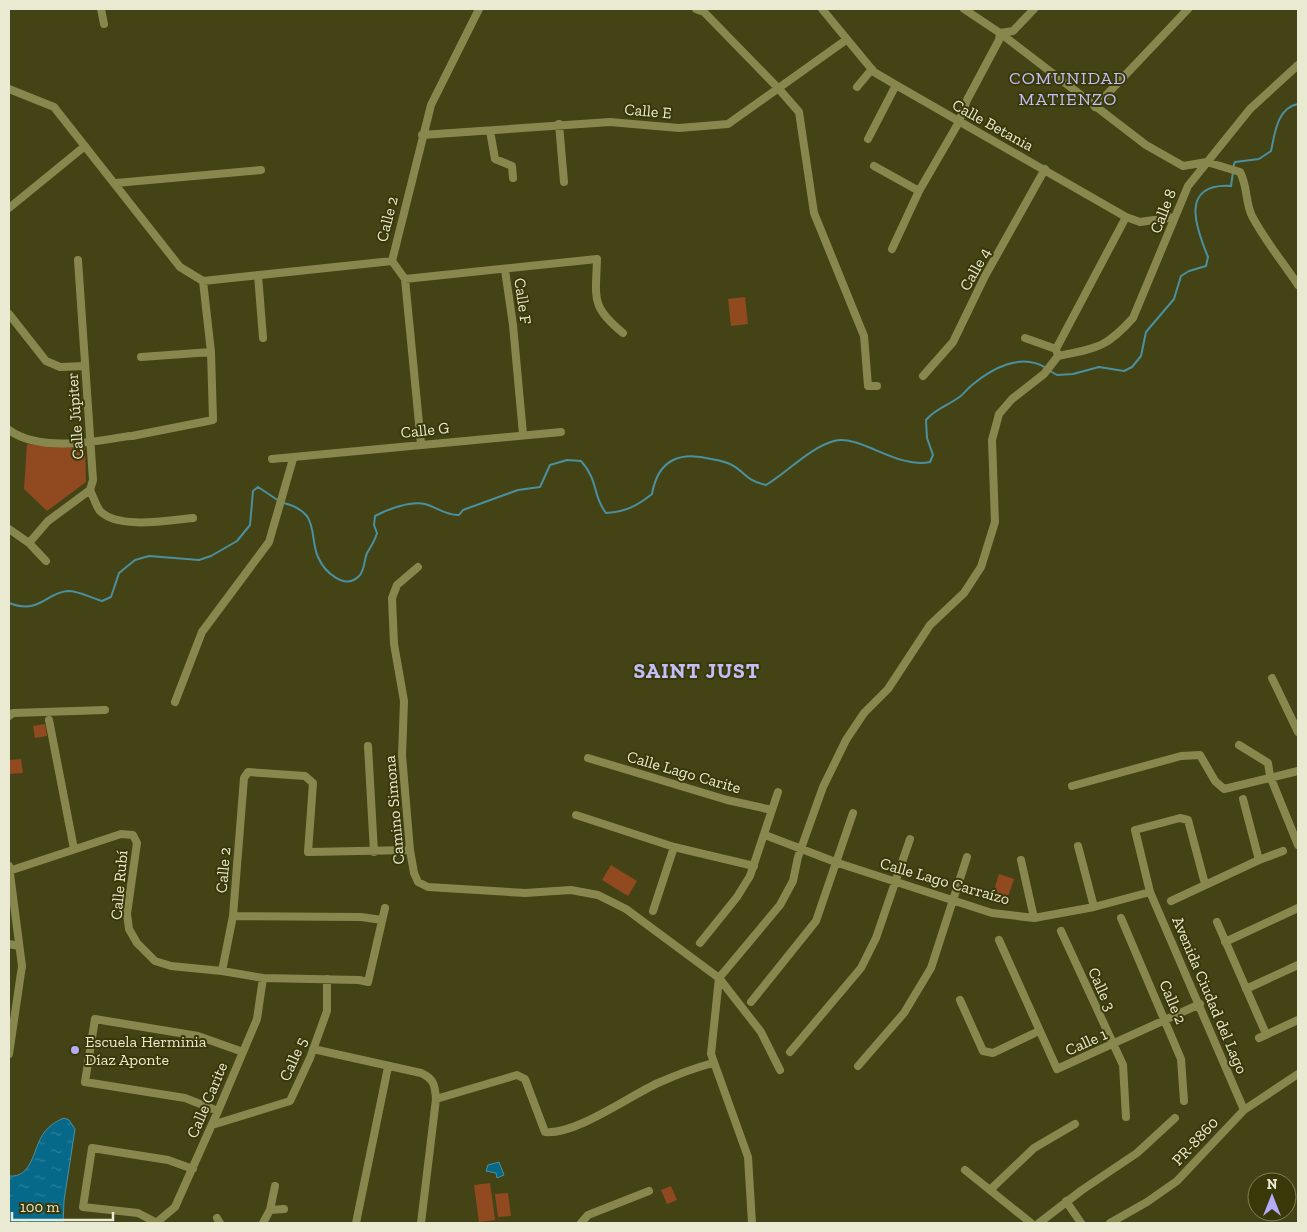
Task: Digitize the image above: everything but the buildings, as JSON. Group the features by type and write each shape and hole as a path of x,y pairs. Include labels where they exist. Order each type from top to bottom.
{"street":[{"path":"101,9 104,24"},
{"name":"Calle 2","path":"203,281 392,261 431,105 479,9"},
{"path":"696,9 704,12 778,88 798,112 814,213 864,336 868,386 878,386"},
{"name":"Calle Betania","path":"822,9 872,69 896,85 1126,217 1140,222 1175,217"},
{"path":"964,9 1000,33 1146,145 1183,166 1207,162 1240,172 1246,183 1251,214 1273,251 1298,285"},
{"path":"1000,33 1013,32 1034,9"},
{"path":"1095,107 1188,9"},
{"path":"892,249 919,191 959,122 966,100 999,40 1000,33"},
{"name":"Calle E","path":"422,135 559,124 610,122 678,128 713,127 728,124 846,40"},
{"name":"Calle 8","path":"1057,352 1098,348 1119,333 1133,318 1148,288 1188,186 1250,109 1298,65"},
{"path":"857,87 872,69"},
{"path":"868,139 896,85"},
{"path":"9,89 54,107 116,183 180,267 203,281 211,352 214,420 90,442 48,444 9,430"},
{"path":"559,124 564,182"},
{"path":"490,131 495,159 512,166 514,178"},
{"path":"9,208 85,146"},
{"path":"874,166 919,191"},
{"path":"116,183 261,170"},
{"name":"Calle 4","path":"923,376 953,342 985,276 1045,170"},
{"path":"752,1223 748,1157 713,1063 711,1047 720,978 780,906 792,881 823,787 846,740 864,713 888,689 930,625 964,593 981,567 995,522 992,440 1000,414 1012,399 1051,366 1126,217"},
{"path":"505,270 597,259 596,294 601,312 623,333"},
{"name":"Calle Júpiter","path":"78,260 93,480 90,490"},
{"path":"392,261 405,279 421,444"},
{"name":"Calle F","path":"405,279 505,270 513,325 523,434"},
{"path":"258,275 262,338"},
{"path":"9,314 46,361 60,367 85,366"},
{"path":"1025,338 1057,352"},
{"path":"141,357 211,352"},
{"name":"Calle G","path":"272,460 523,434 561,432"},
{"path":"175,702 202,632 269,542 293,459"},
{"path":"29,543 48,521 90,490 100,511 120,521 139,523 193,518"},
{"path":"9,529 29,543 46,561"},
{"name":"Camino Simona","path":"418,567 397,585 392,598 394,644 404,701 402,755 410,850 414,873 418,882 428,887 525,893 571,890 598,895 626,909 720,978 761,1032 780,1070"},
{"path":"1272,678 1298,732"},
{"path":"9,716 12,713 105,710"},
{"path":"49,720 74,849"},
{"path":"1239,745 1268,763 1270,776 1298,845"},
{"path":"368,746 374,852 410,850"},
{"path":"1072,786 1181,756 1200,756 1215,781 1224,789 1270,776 1298,771"},
{"name":"Calle Lago Carite","path":"588,758 727,800 772,810"},
{"name":"Calle 2","path":"222,971 233,916 244,778 248,772 305,776 313,783 308,852 374,852"},
{"path":"700,943 737,897 754,866 778,792"},
{"path":"1243,799 1259,860"},
{"path":"752,1002 816,920 838,863 853,813"},
{"path":"576,815 674,847 754,866"},
{"name":"Avenida Ciudad del Lago","path":"1205,884 1191,824 1188,820 1180,818 1135,830 1150,892 1200,1004 1244,1110"},
{"name":"Calle Rubí","path":"9,871 121,834 133,835 137,843 127,914 129,929 137,943 155,961 171,966 222,971"},
{"name":"Calle Lago Carraízo","path":"765,835 838,863 992,913 1034,918 1094,907 1150,892"},
{"path":"790,1052 861,968 876,938 910,839"},
{"path":"1078,846 1094,907"},
{"path":"653,911 674,847"},
{"path":"1171,901 1205,884 1283,851"},
{"path":"858,1066 904,1013 931,968 967,857"},
{"path":"1021,860 1034,918"},
{"path":"9,866 22,966 13,1006 9,1054"},
{"path":"222,971 263,978 368,982 385,908"},
{"path":"1225,942 1298,908"},
{"path":"233,916 361,917 382,920"},
{"name":"Calle 2","path":"1122,918 1181,1059 1184,1100"},
{"path":"1216,922 1246,989 1262,1036 1298,1020"},
{"name":"Calle 3","path":"1061,931 1123,1066 1126,1117"},
{"name":"Calle 1","path":"999,940 1057,1069 1200,1004"},
{"path":"9,944 19,946"},
{"path":"1246,989 1298,965"},
{"name":"Calle Carite","path":"157,1223 175,1208 193,1169 257,1019 263,978"},
{"name":"Calle 5","path":"212,1125 290,1101 313,1049 327,1011 327,979"},
{"path":"960,1000 983,1051 993,1053 1039,1031"},
{"path":"218,1111 185,1098 85,1082 95,1020 198,1036 243,1052"},
{"path":"313,1049 421,1073 430,1077 435,1084 436,1098 421,1223"},
{"path":"436,1098 518,1075 524,1079 545,1132 554,1133 593,1118 658,1083 713,1063"},
{"path":"356,1223 388,1067"},
{"name":"PR-8860","path":"1110,1223 1147,1202 1177,1181 1244,1110 1298,1074"},
{"path":"1039,1223 1066,1201 1137,1153 1175,1118"},
{"path":"990,1190 1034,1148 1075,1124"},
{"path":"157,1223 138,1213 83,1207 92,1148 168,1160 193,1169"},
{"path":"965,1170 1031,1223"},
{"path":"263,1223 270,1210 275,1186"},
{"path":"581,1223 588,1215 649,1191"},
{"path":"1066,1201 1081,1223"},
{"path":"270,1210 284,1209"}],"shaded area":[{"path":"745,297 748,324 731,326 728,299"},
{"path":"27,444 41,446 81,445 85,448 86,482 47,511 24,489"},
{"path":"45,724 47,736 35,738 33,726"},
{"path":"21,759 23,773 10,774 9,760"},
{"path":"611,865 637,881 628,896 602,880"},
{"path":"999,874 1014,879 1005,905 991,900"},
{"path":"490,1183 495,1220 479,1222 474,1185"},
{"path":"671,1186 677,1200 667,1204 661,1190"},
{"path":"508,1193 511,1216 498,1217 495,1194"}],"water":[{"path":"64,1118 69,1120 75,1129 64,1201 63,1223 9,1223 9,1176 23,1173 31,1162 44,1133 51,1125"},
{"path":"499,1162 504,1175 497,1178 496,1173 486,1171 488,1165"}],"waterway":[{"path":"1233,167 1235,162 1259,159 1271,151 1281,116 1285,110 1298,104"},
{"path":"1050,371 1057,375 1073,374 1099,367 1124,371 1132,367 1141,356 1146,332 1174,299 1181,276 1189,271 1206,266 1208,257 1196,221 1198,200 1204,192 1215,187 1231,186 1233,172"},
{"path":"284,503 302,511 307,516 310,521 316,552 325,568 336,578 348,581 354,580 363,570 367,553 377,533 374,525 375,516 399,506 419,503 446,513 459,515 463,510 518,490 540,487 550,465 567,460 581,461 587,468 606,513 625,510 636,505 652,494 659,473 665,466 672,461 689,456 725,462 753,481 766,485 816,449 834,441 855,442 904,461 930,462 933,455 927,438 926,420 933,413 960,397 988,373 1007,364 1027,362 1036,363 1046,368"},
{"path":"9,603 20,606 36,605 60,592 68,591 77,592 102,601 111,597 119,573 135,560 149,556 199,560 211,556 237,541 250,525 253,491 258,487 279,501"}],"place":[{"name":"Escuela Herminia Díaz Aponte","path":"75,1050"}],"district":[{"name":"COMUNIDAD MATIENZO","path":"1068,88"},
{"name":"SAINT JUST","path":"697,670"}]}
